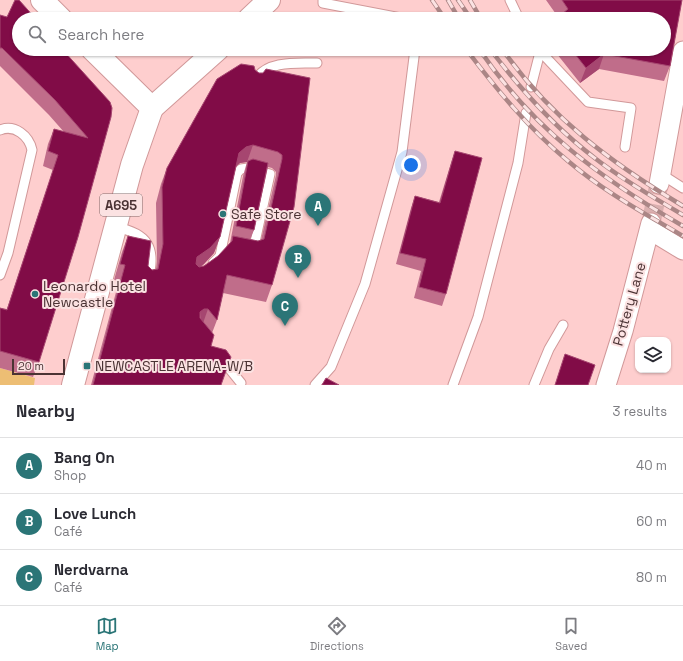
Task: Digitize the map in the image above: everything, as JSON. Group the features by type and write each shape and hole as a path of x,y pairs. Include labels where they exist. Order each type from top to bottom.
{"main road":[{"path":"42,0 54,12"},
{"path":"256,12 269,0"},
{"path":"99,56 152,108 210,56"},
{"name":"A695","path":"73,385 139,142 152,108"}],"street":[{"path":"660,179 683,51"},
{"name":"Pottery Lane","path":"606,385 623,331 651,226 683,250"}],"lane":[{"path":"510,0 516,12"},
{"path":"323,2 372,12"},
{"path":"315,385 331,367 365,284 402,152 414,56"},
{"path":"531,87 538,56"},
{"path":"544,56 588,102 631,108 625,147"},
{"path":"254,84 257,77 266,70 276,66 298,63 317,63"},
{"path":"453,385 478,317 518,163 526,113"},
{"path":"0,130 5,128 19,131 27,139 32,150 8,253 0,275"},
{"path":"208,269 220,256 237,173 241,169 248,168 270,174 253,252 241,250"},
{"path":"660,179 683,188"},
{"path":"115,227 133,230 142,236 148,246 151,257 152,268 148,281"},
{"path":"534,385 549,349 563,325"},
{"path":"213,348 241,383"}],"shaded area":[{"path":"0,368 35,378 34,385 0,385"}],"building":[{"path":"15,0 19,0 30,12 12,12 12,56 68,56 110,102 112,108 111,117 78,237 39,362 0,351 0,308 7,310 58,155 48,151 54,129 88,138 55,100 2,48 0,48 0,15 7,17"},
{"path":"562,0 682,0 670,66 615,56 671,56 671,12 564,12 568,9"},
{"path":"577,56 601,56 586,68"},
{"path":"241,64 254,66 255,70 259,73 263,73 266,69 310,78 294,207 272,285 227,275 217,320 208,309 204,309 200,312 200,318 214,335 211,346 226,350 231,357 221,385 93,385 125,265 120,264 128,236 151,241 148,266 152,270 158,269 163,244 162,187 167,168 217,79","holes":["253,145 278,152 282,155 282,159 264,239 258,241 233,236 232,241 218,256 204,266 199,267 196,264 197,257 210,248 220,237 239,153 246,147"]},
{"path":"455,151 482,158 446,294 419,287 426,259 400,253 415,196 440,203"},
{"path":"253,159 268,163 254,230 236,226 248,161"},
{"path":"565,354 595,365 588,385 555,385"},
{"path":"326,378 339,385 322,385"}],"tunnel":[{"path":"651,223 659,184"}],"railway":[{"path":"432,0 440,12"},
{"path":"448,0 455,12"},
{"path":"458,0 466,12"},
{"path":"470,0 477,12"},
{"path":"472,56 514,108 540,136 581,172 609,192 683,236"},
{"path":"484,56 522,104 570,150 624,189 683,226"},
{"path":"496,56 539,108 581,147 617,174 683,215"},
{"path":"507,56 541,97 584,137 631,173 683,206"}],"place":[{"name":"Safe Store","path":"223,214"},
{"name":"Bang On","path":"318,226"},
{"name":"Love Lunch","path":"298,278"},
{"name":"Leonardo Hotel Newcastle","path":"35,294"},
{"name":"Nerdvarna","path":"285,326"},
{"name":"NEWCASTLE ARENA-W/B","path":"87,366"}]}
